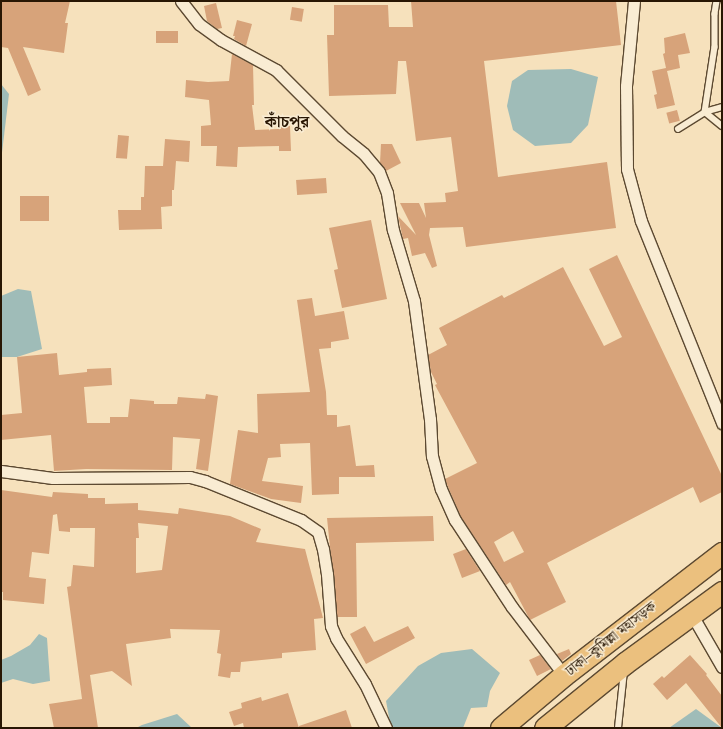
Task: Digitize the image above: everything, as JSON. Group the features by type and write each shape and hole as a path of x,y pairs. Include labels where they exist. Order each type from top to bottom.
{"highway":[{"name":"ঢাকা–কুমিল্লা মহাসড়ক","path":"501,728 564,675 722,553"},
{"name":"ঢাকা–কুমিল্লা মহাসড়ক","path":"545,728 625,663 722,592"}],"street":[{"path":"181,1 199,24 221,40 276,70 342,136 364,154 379,172 387,193 393,230 414,301 430,419 432,456 441,489 454,520 512,607 564,675"},
{"path":"634,1 626,86 627,168 641,221 697,357 722,423"},
{"path":"1,471 53,478 190,477 205,481 301,520 318,532 323,548 327,574 331,626 336,638 366,684 386,728"},
{"path":"692,615 722,667"}],"lane":[{"path":"704,112 715,47 715,14 717,1"},
{"path":"678,129 704,112 722,107"},
{"path":"704,112 722,126"},
{"path":"618,728 625,663"}],"water":[{"path":"571,69 598,77 588,125 571,143 535,146 513,130 507,106 512,81 528,70"},
{"path":"1,84 9,94 1,161"},
{"path":"18,289 31,291 42,349 17,357 1,357 1,296"},
{"path":"39,634 47,638 50,681 33,684 13,679 1,683 1,660 30,645"},
{"path":"472,649 500,673 490,691 487,707 471,708 463,728 391,728 386,701 418,666 441,653"},
{"path":"696,709 722,728 669,728"},
{"path":"177,714 192,728 136,728 142,725"}],"building":[{"path":"1,1 70,1 65,23 68,23 64,53 23,47 41,90 28,96 8,48 1,47"},
{"path":"411,1 616,1 621,45 484,61 498,177 607,162 616,228 466,247 463,227 430,228 429,235 437,266 432,268 425,253 412,256 408,238 403,239 398,216 416,235 400,203 419,203 426,218 424,203 446,202 445,193 458,191 451,137 416,141 406,61 398,61 396,94 329,96 327,35 334,35 334,5 388,5 389,27 413,27"},
{"path":"216,3 222,28 217,29 207,21 204,6"},
{"path":"292,7 304,9 302,22 290,20"},
{"path":"237,20 252,24 246,46 234,39 235,36 233,36"},
{"path":"156,31 178,31 178,43 156,43"},
{"path":"685,33 690,53 678,55 680,68 667,71 675,105 657,109 654,95 657,94 652,71 666,68 663,54 665,53 664,38"},
{"path":"232,54 253,65 254,105 252,105 255,130 278,129 278,127 290,126 291,151 279,151 279,146 238,147 237,167 216,166 217,146 201,146 201,126 211,125 209,100 185,97 186,80 208,82 229,81"},
{"path":"677,110 680,121 669,123 666,113"},
{"path":"118,135 129,136 127,159 116,158"},
{"path":"165,139 190,141 189,162 176,161 174,190 172,190 172,206 161,207 162,229 119,230 118,210 141,210 141,197 144,197 145,166 163,166"},
{"path":"381,144 392,144 401,163 386,171 380,163"},
{"path":"326,178 327,193 297,195 296,180"},
{"path":"20,196 49,196 49,221 20,221"},
{"path":"371,220 387,299 342,308 334,270 338,269 329,228"},
{"path":"617,255 722,476 722,492 700,503 693,487 547,563 566,602 530,620 510,582 506,585 461,517 448,487 445,479 477,463 435,385 437,384 431,372 428,355 447,345 439,328 502,295 504,298 563,267 604,346 622,337 589,269","holes":["513,531 524,552 504,562 494,542"]},
{"path":"312,298 315,316 344,311 349,339 331,342 331,348 319,349 326,392 327,415 337,415 337,427 350,425 356,466 374,465 375,477 339,477 339,494 312,495 310,443 280,444 281,457 268,458 262,481 303,486 301,503 271,499 230,484 238,430 258,433 257,394 310,392 297,300"},
{"path":"57,353 59,375 87,372 87,369 111,368 112,385 84,387 87,423 110,423 110,417 128,417 130,399 154,401 154,404 177,404 178,397 205,399 206,394 218,396 208,471 196,469 200,439 173,437 172,470 86,469 54,471 51,435 1,440 1,415 22,413 17,357"},
{"path":"1,490 52,497 53,492 88,494 88,498 105,498 105,504 138,503 138,510 178,514 179,508 230,516 261,529 256,542 305,549 323,618 314,619 316,650 282,653 282,658 241,662 240,672 231,672 230,678 218,676 221,654 217,653 220,630 170,629 171,638 126,644 132,686 112,671 90,675 98,728 54,728 49,704 82,699 67,587 71,586 73,565 94,567 95,528 70,528 70,532 59,531 57,514 53,515 49,554 32,552 29,577 46,579 44,604 3,600 3,592 1,592","holes":["138,523 168,526 162,570 136,573 136,538 139,538"]},
{"path":"433,516 434,541 356,543 357,617 337,617 327,518"},
{"path":"466,549 480,571 462,578 453,554"},
{"path":"365,626 374,642 408,626 415,638 366,664 350,634"},
{"path":"569,649 571,654 562,661 557,654"},
{"path":"540,655 551,669 537,676 529,660"},
{"path":"690,655 707,674 706,675 722,696 722,728 686,683 667,700 653,684 662,676 664,678"},
{"path":"288,693 299,728 244,728 243,723 234,726 229,712 242,708 241,703 261,697 262,701"},
{"path":"346,710 352,728 299,728 299,726"}],"district":[{"name":"কাঁচপুর","path":"287,122"}]}
